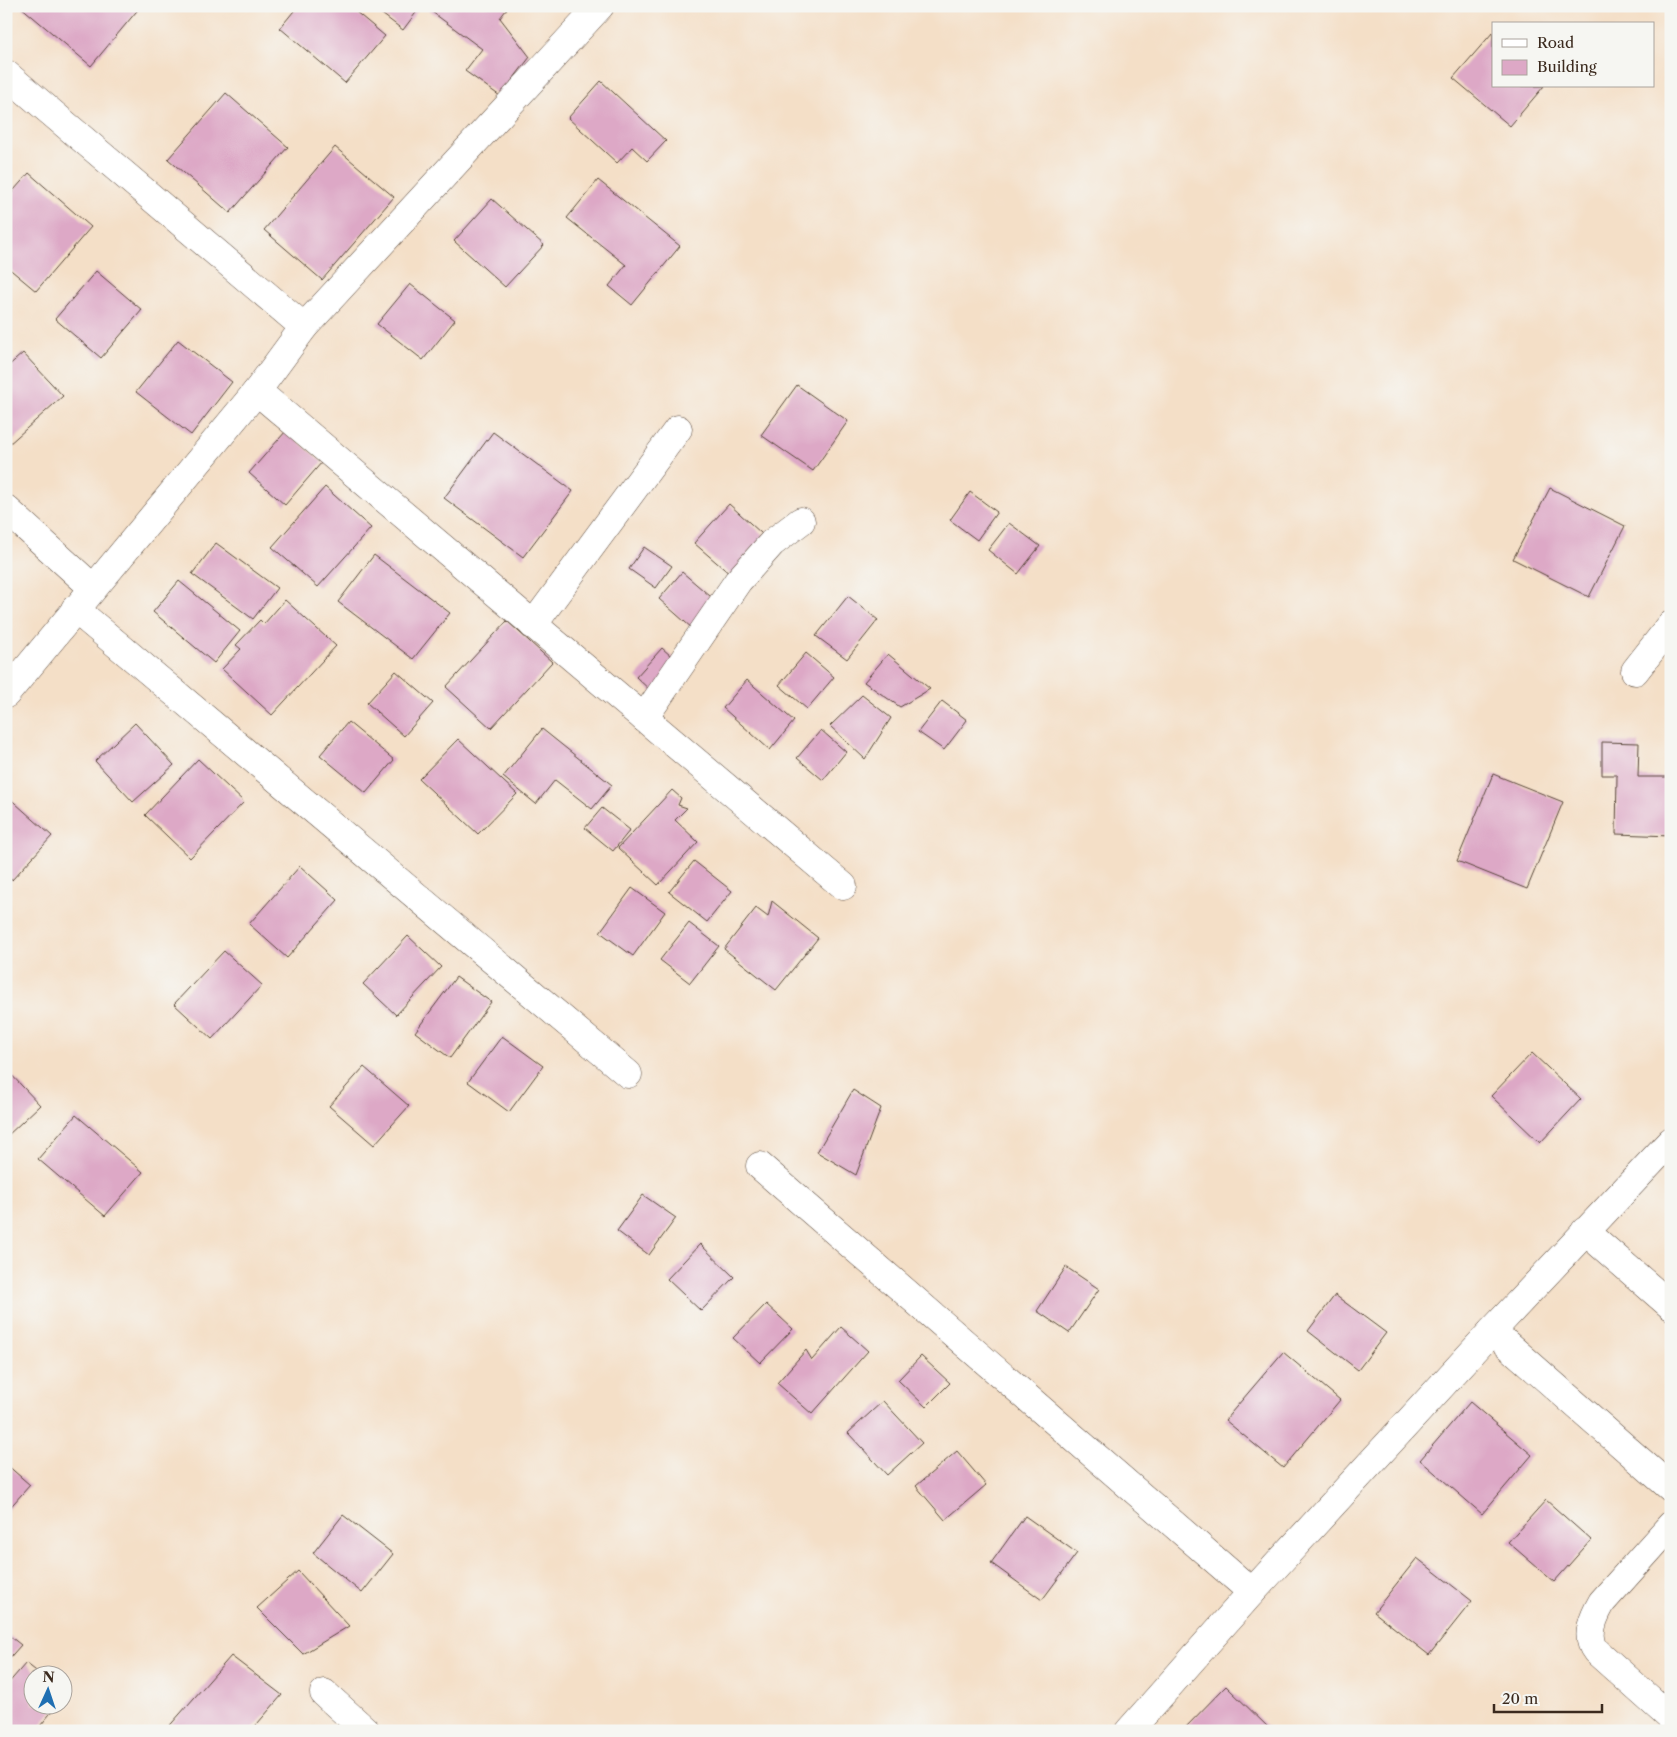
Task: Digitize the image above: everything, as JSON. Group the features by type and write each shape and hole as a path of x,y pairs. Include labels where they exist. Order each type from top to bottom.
{"street":[{"path":"6,694 257,392 304,326 600,6"},
{"path":"6,74 304,326"},
{"path":"257,392 843,886"},
{"path":"533,625 678,429"},
{"path":"6,509 93,588"},
{"path":"644,718 738,581 772,543 801,521"},
{"path":"75,609 628,1074"},
{"path":"1635,671 1671,625"},
{"path":"1129,1731 1252,1592 1492,1331 1671,1141"},
{"path":"760,1166 1252,1592"},
{"path":"1585,1232 1671,1306"},
{"path":"1492,1331 1671,1488"},
{"path":"1671,1525 1602,1602 1596,1613 1590,1634 1596,1651 1671,1718"},
{"path":"324,1693 366,1731"}],"building":[{"path":"20,6 141,6 91,66"},
{"path":"298,6 349,6 385,36 345,83 280,28"},
{"path":"376,6 421,6 403,30 374,8"},
{"path":"424,6 509,6 500,18 530,57 500,96 465,71 482,49"},
{"path":"1492,33 1492,88 1542,88 1510,126 1453,78"},
{"path":"601,81 666,141 647,161 632,147 617,163 568,118"},
{"path":"226,93 288,147 230,213 168,159"},
{"path":"335,147 394,197 322,280 264,230"},
{"path":"29,173 91,227 36,291 6,266 6,199"},
{"path":"598,180 680,246 632,305 609,286 626,265 567,218"},
{"path":"492,199 544,245 505,287 454,241"},
{"path":"96,271 142,310 101,358 55,319"},
{"path":"410,284 455,320 423,360 377,324"},
{"path":"178,340 232,382 191,435 136,392"},
{"path":"23,353 63,396 8,445 6,443 6,368"},
{"path":"797,385 848,421 813,471 761,435"},
{"path":"286,431 322,462 285,505 249,473"},
{"path":"493,432 573,491 523,557 444,498"},
{"path":"325,487 371,528 318,587 272,547"},
{"path":"1550,488 1625,526 1589,597 1513,559"},
{"path":"970,492 997,512 977,540 950,520"},
{"path":"729,504 772,543 738,581 694,543"},
{"path":"1009,523 1040,546 1018,574 988,550"},
{"path":"216,543 277,588 253,619 192,574"},
{"path":"644,547 672,566 656,588 629,569"},
{"path":"374,555 450,613 413,659 338,602"},
{"path":"682,572 717,602 693,629 659,599"},
{"path":"179,581 240,631 214,663 153,612"},
{"path":"848,596 878,620 847,659 816,636"},
{"path":"285,600 336,646 272,715 222,669 241,649 236,645 260,620 264,624"},
{"path":"507,621 552,662 491,728 446,687"},
{"path":"662,648 680,664 653,693 636,677"},
{"path":"806,653 834,677 807,709 779,685"},
{"path":"888,654 930,689 900,707 864,682"},
{"path":"396,671 433,703 404,736 367,703"},
{"path":"747,680 794,721 770,750 723,708"},
{"path":"862,695 891,718 865,759 830,726"},
{"path":"942,701 967,720 944,750 918,732"},
{"path":"348,722 394,760 366,793 320,755"},
{"path":"135,723 174,765 133,802 95,761"},
{"path":"542,729 612,785 592,809 555,780 536,804 503,777"},
{"path":"821,730 846,752 823,780 797,758"},
{"path":"458,739 517,794 478,834 419,779"},
{"path":"1602,742 1639,743 1638,777 1671,777 1671,836 1616,834 1617,775 1602,775"},
{"path":"198,759 244,802 190,858 145,815"},
{"path":"1493,774 1563,802 1527,889 1457,861"},
{"path":"672,790 681,798 678,805 687,808 675,820 698,842 658,885 618,848"},
{"path":"6,795 52,836 12,880 6,875"},
{"path":"602,808 630,830 613,851 585,828"},
{"path":"694,861 732,891 707,922 669,892"},
{"path":"300,866 338,900 287,958 249,924"},
{"path":"632,888 665,912 633,956 600,932"},
{"path":"772,901 818,938 776,990 724,949 756,908 768,917"},
{"path":"689,923 719,946 690,983 660,960"},
{"path":"408,936 441,967 396,1015 363,984"},
{"path":"224,951 262,985 212,1039 174,1004"},
{"path":"456,977 491,1002 450,1058 415,1032"},
{"path":"502,1036 543,1066 509,1112 468,1082"},
{"path":"1532,1053 1581,1099 1540,1143 1491,1096"},
{"path":"364,1067 409,1106 374,1145 329,1106"},
{"path":"6,1069 40,1105 6,1137"},
{"path":"853,1090 881,1108 856,1175 817,1152"},
{"path":"76,1115 143,1172 105,1216 38,1159"},
{"path":"643,1195 676,1218 649,1255 617,1231"},
{"path":"700,1244 734,1277 701,1311 667,1279"},
{"path":"1066,1267 1099,1289 1069,1333 1037,1311"},
{"path":"1335,1295 1386,1333 1358,1370 1308,1331"},
{"path":"766,1304 793,1329 760,1363 733,1338"},
{"path":"841,1327 868,1351 812,1414 777,1383 806,1350 812,1360"},
{"path":"1283,1352 1340,1400 1283,1468 1225,1420"},
{"path":"921,1356 950,1383 926,1407 898,1380"},
{"path":"883,1401 922,1443 887,1475 848,1433"},
{"path":"1470,1402 1532,1455 1482,1514 1420,1460"},
{"path":"957,1451 986,1485 945,1520 916,1486"},
{"path":"6,1464 30,1485 6,1512"},
{"path":"1546,1500 1591,1540 1554,1582 1508,1542"},
{"path":"343,1515 393,1554 362,1593 313,1553"},
{"path":"1025,1516 1077,1553 1042,1600 991,1563"},
{"path":"1417,1558 1472,1601 1429,1655 1374,1612"},
{"path":"298,1571 349,1626 303,1654 257,1608"},
{"path":"6,1633 21,1645 6,1662"},
{"path":"231,1656 282,1695 251,1731 165,1731"},
{"path":"22,1668 22,1714 50,1714 36,1731 6,1731 6,1686"},
{"path":"1226,1686 1272,1731 1182,1731"}]}
